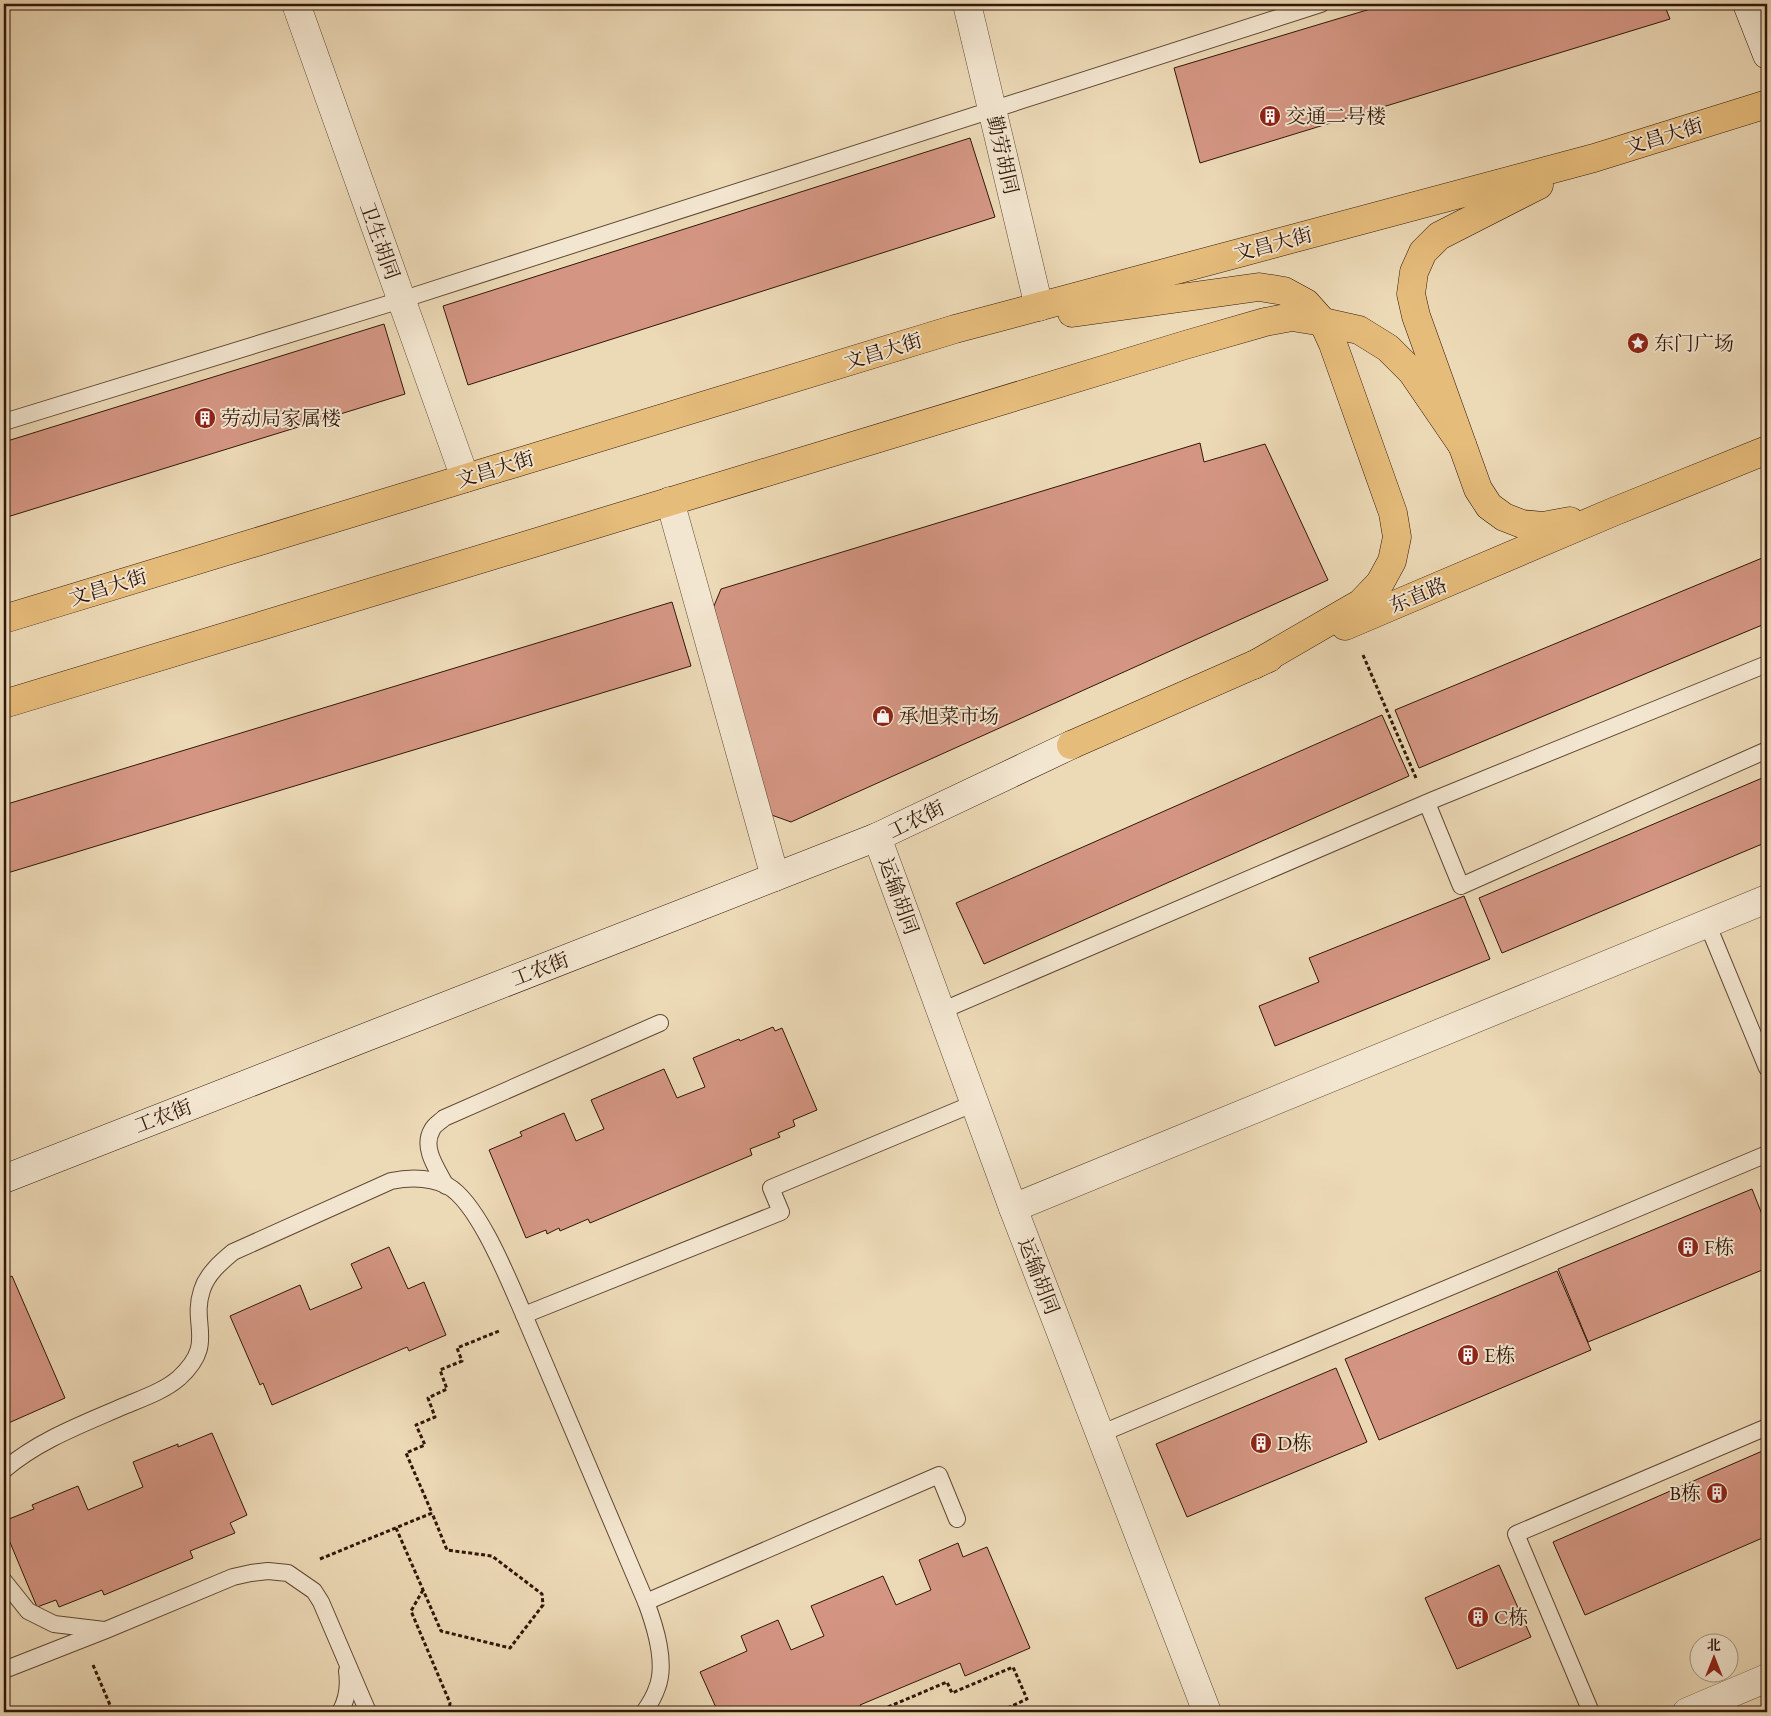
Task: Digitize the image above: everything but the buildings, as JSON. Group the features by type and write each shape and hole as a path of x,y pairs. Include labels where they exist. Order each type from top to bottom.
{"main road":[{"name":"文昌大街","path":"4,618 956,329 1594,158 1767,104"},
{"path":"1594,158 1438,236 1423,252 1414,272 1411,294 1416,316 1478,490 1489,506 1504,517 1522,524 1543,526 1613,512"},
{"path":"956,329 1259,287 1284,291 1306,303 1323,322 1333,344 1393,513 1396,537 1392,561 1380,583 1361,604 1254,665"},
{"path":"4,704 1185,345 1265,322 1292,317 1359,330 1388,348 1412,372 1462,446"},
{"name":"东直路","path":"1071,745 1613,512 1767,450"}],"street":[{"name":"卫生胡同","path":"296,4 465,478"},
{"name":"勤劳胡同","path":"967,4 1039,307"},
{"path":"1747,4 1767,56"},
{"path":"670,501 775,877"},
{"name":"工农街","path":"4,1179 877,837 1071,745"},
{"name":"运输胡同","path":"877,837 1014,1208 1208,1712"},
{"path":"1014,1208 1767,898"},
{"path":"1687,1712 1767,1678"}],"lane":[{"path":"4,422 401,300 1321,4"},
{"path":"941,1011 1427,803 1767,664"},
{"path":"1427,803 1461,886 1767,750"},
{"path":"1707,924 1767,1068"},
{"path":"446,1186 430,1155 428,1144 432,1129 444,1118 660,1022"},
{"path":"525,1317 781,1212 771,1188 975,1103"},
{"path":"1100,1434 1767,1154"},
{"path":"4,1470 15,1460 50,1438 161,1390 178,1378 191,1364 200,1347 199,1302 202,1289 214,1270 233,1252 391,1181 405,1178 421,1178 446,1186 462,1198 497,1252 646,1602 656,1631 661,1662 658,1688 644,1712"},
{"path":"1591,1712 1516,1534 1767,1427"},
{"path":"646,1602 939,1475 957,1519"},
{"path":"4,1670 233,1577 268,1571 288,1573 314,1591 321,1602 368,1712"},
{"path":"4,1580 28,1611 54,1624 106,1630"},
{"path":"340,1712 345,1704 349,1682 345,1658"}],"path":[{"path":"1350,624 1427,803"},
{"path":"396,1528 441,1631 510,1648 543,1606 542,1594 492,1556 447,1550 406,1453 425,1446 416,1425 436,1417 428,1398 447,1389 440,1370 462,1361 457,1348 525,1317"},
{"path":"288,1573 432,1514"},
{"path":"423,1590 411,1611 450,1703 449,1712"},
{"path":"83,1639 113,1712"},
{"path":"876,1712 947,1682 952,1693 1013,1667 1027,1699 1003,1710 1004,1712"}],"place":[{"name":"交通二号楼","path":"1270,116"},
{"name":"东门广场","path":"1638,343"},
{"name":"劳动局家属楼","path":"205,418"},
{"name":"承旭菜市场","path":"883,716"},
{"name":"F栋","path":"1688,1247"},
{"name":"E栋","path":"1468,1355"},
{"name":"D栋","path":"1261,1443"},
{"name":"B栋","path":"1717,1493"},
{"name":"C栋","path":"1478,1617"}]}
